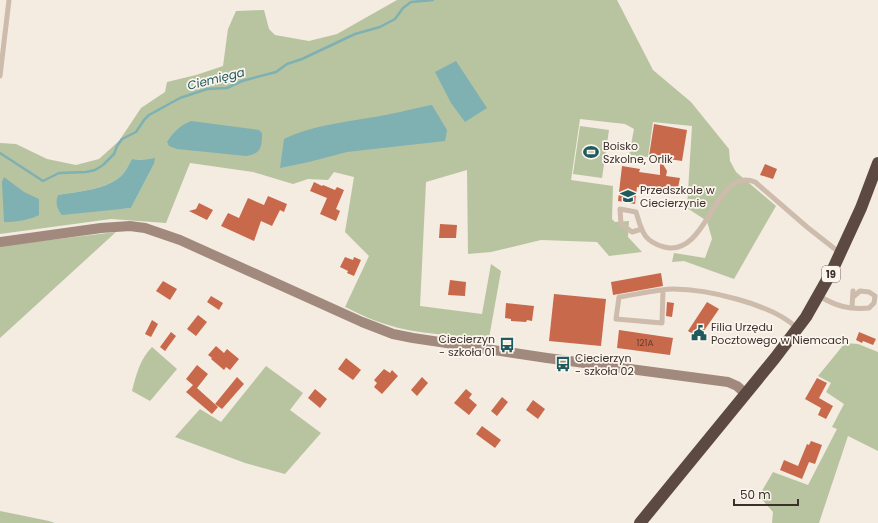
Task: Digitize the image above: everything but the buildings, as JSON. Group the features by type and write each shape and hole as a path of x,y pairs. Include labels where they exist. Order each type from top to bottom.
{"highway":[{"name":"19","path":"640,523 798,328 819,296 840,254 861,208 878,163"}],"street":[{"path":"0,242 100,228 130,226 145,228 180,240 362,322 393,334 547,358 723,381 732,384 746,394"}],"lane":[{"path":"0,76 9,0"},
{"path":"642,229 632,232 621,224 620,209 636,212 644,234 653,244 670,249 684,246 694,238 720,198 735,184 741,181 751,181 755,182 840,254"},
{"path":"662,290 662,323 616,319 619,298 662,290 672,289 692,290 734,298 774,312 798,328"},
{"path":"819,296 839,306 862,309 869,308 874,303 875,296 869,292 860,291 853,294 852,307"}],"green space":[{"path":"397,0 617,0 653,70 691,102 729,149 730,161 736,172 776,206 734,279 684,261 672,262 674,253 705,258 712,239 707,221 687,208 692,126 653,122 648,157 629,155 634,129 625,124 580,119 571,180 613,186 612,219 615,222 629,221 628,237 642,252 609,256 597,242 541,240 491,252 468,254 467,170 426,182 420,306 482,314 491,264 501,271 489,338 437,334 398,328 345,307 369,256 345,232 354,177 334,172 328,180 308,179 293,184 253,172 190,163 166,223 111,219 0,234 0,143 16,144 47,159 76,165 99,159 119,141 141,108 165,92 167,82 196,75 223,66 228,29 236,11 264,10 269,29 275,35 309,41 337,34","holes":["132,159 143,160 154,164 131,208 104,210 58,195 85,191 104,186 120,177"]},
{"name":"Boisko Szkolne, Orlik","path":"580,126 609,130 602,178 573,174"},
{"path":"116,232 0,338 0,246"},
{"path":"845,343 858,344 878,352 878,451 848,436 819,523 772,523 773,512 759,496 773,472 808,485 837,429 832,427 844,404 826,392 831,383 818,376"},
{"path":"152,347 177,369 150,401 132,391 141,362"},
{"path":"266,366 303,393 290,410 321,433 285,474 245,463 175,437 200,409 221,422"},
{"path":"0,511 49,521 55,523 0,523"}],"water":[{"path":"456,61 487,108 465,122 451,103 435,72"},
{"path":"432,105 447,130 445,141 347,152 280,168 284,139 304,131 325,126"},
{"path":"191,121 259,130 262,133 260,149 255,154 246,156 177,149 169,146 167,142 172,135 178,129"},
{"path":"155,158 154,164 131,208 62,215 59,211 57,205 58,195 85,191 104,186 120,177 132,159 143,160"},
{"path":"4,177 24,192 39,199 39,215 12,222 4,222 2,182"}],"waterway":[{"name":"Ciemięga","path":"0,153 43,181 59,173 86,172 95,170 103,165 114,154 122,139 136,132 149,115 180,98 207,89 227,88 242,81 276,72 287,64 302,59 355,34 380,27 395,19 403,8 411,2 433,0"}],"place":[{"name":"Boisko Szkolne, Orlik","path":"591,152"},
{"name":"Przedszkole w Ciecierzynie","path":"628,196"},
{"name":"Filia Urzędu Pocztowego w Niemcach","path":"699,333"},
{"name":"Ciecierzyn - szkoła 01","path":"507,345"},
{"name":"Ciecierzyn - szkoła 02","path":"563,364"}]}
